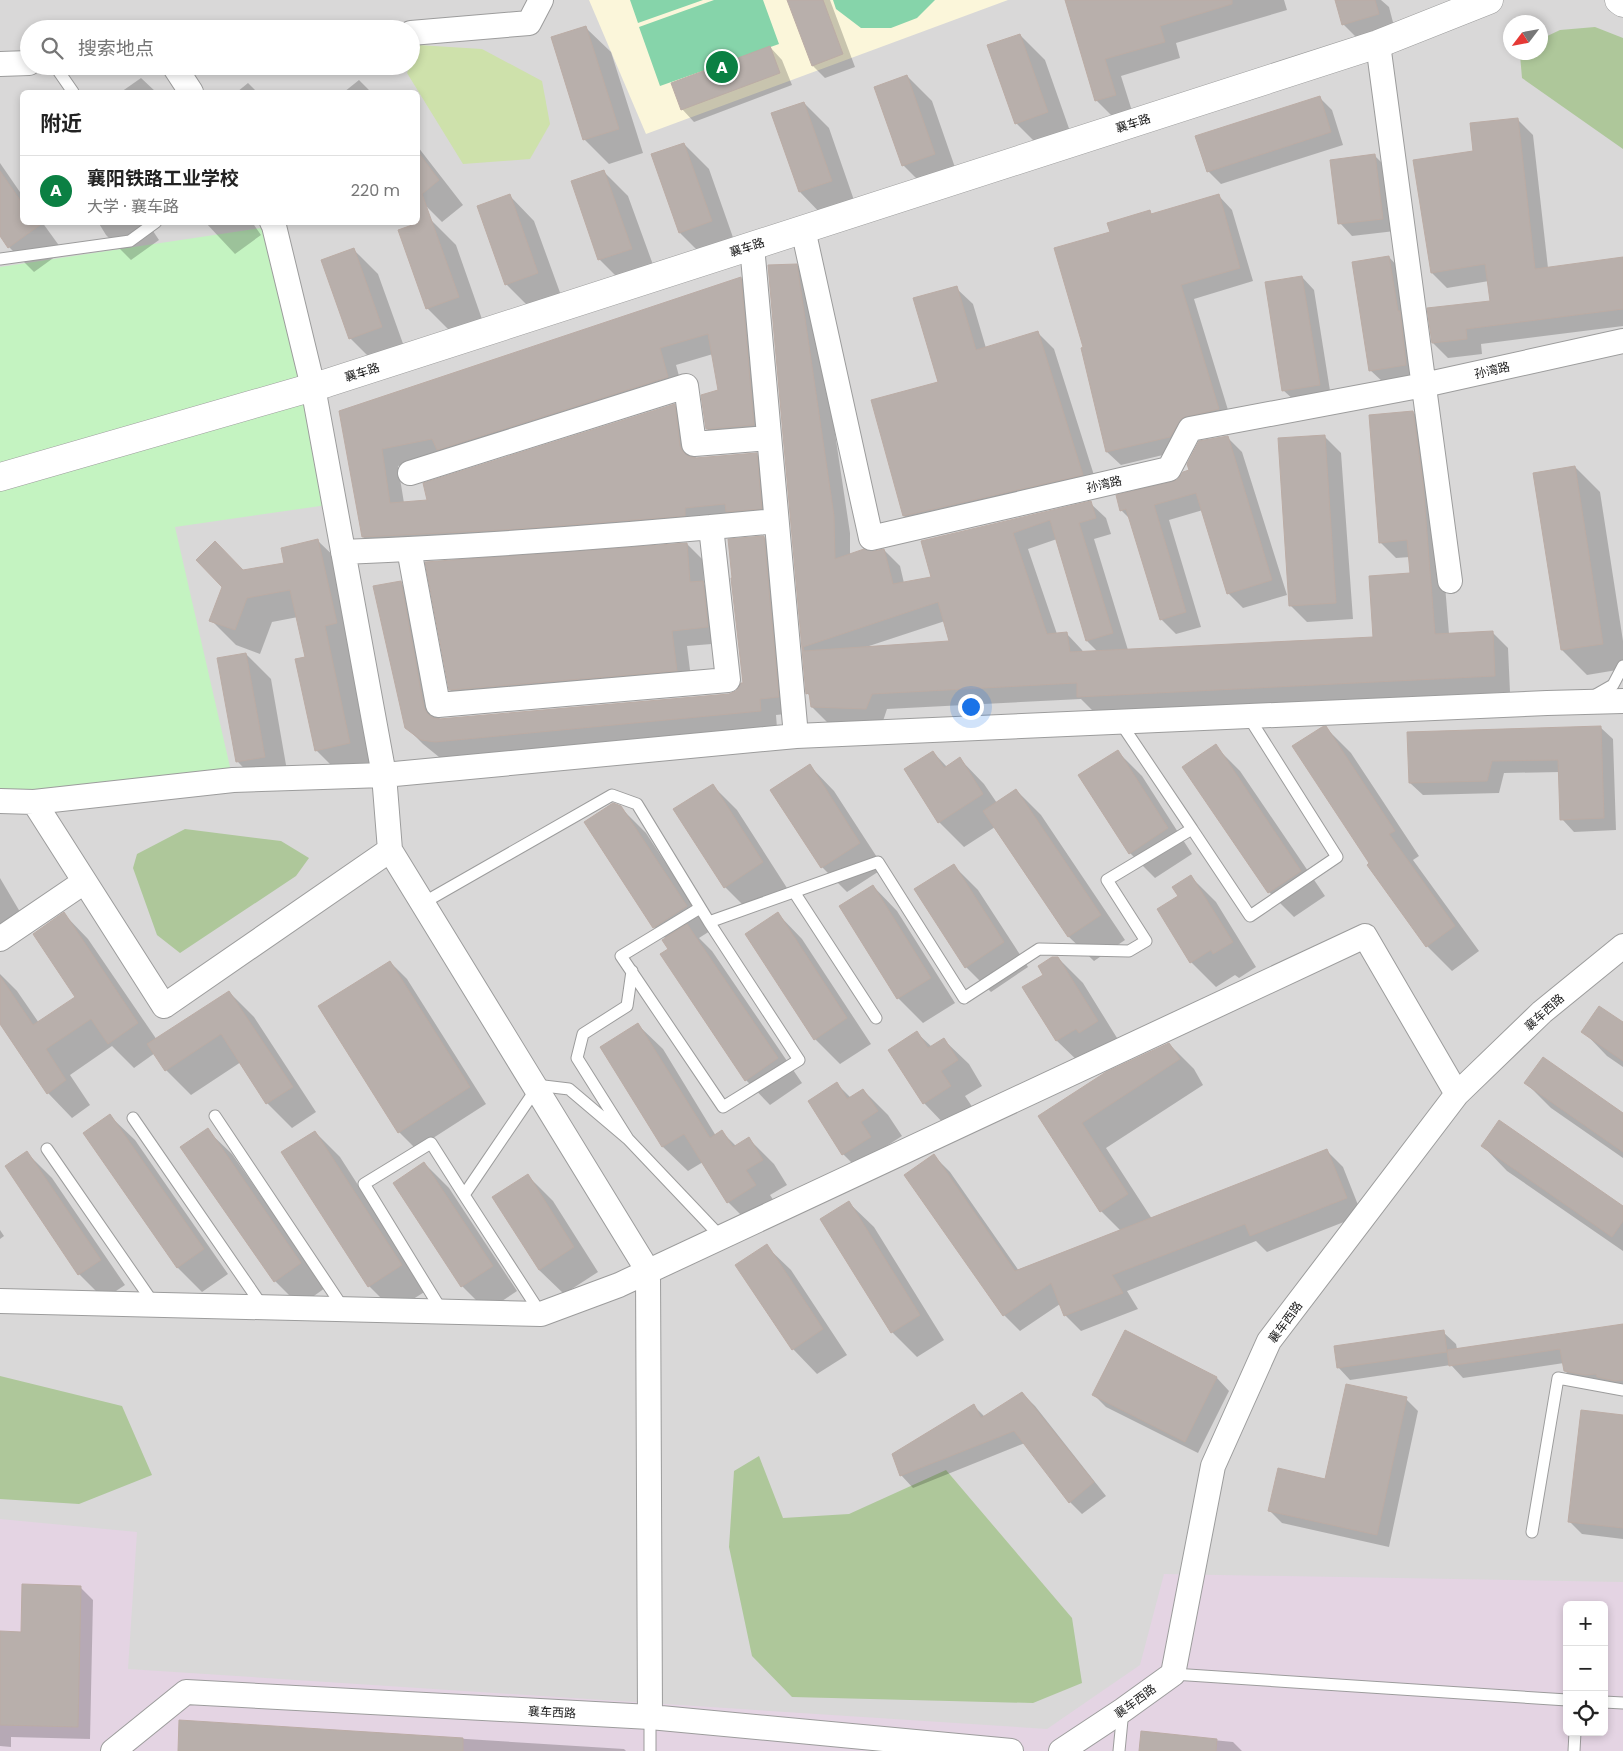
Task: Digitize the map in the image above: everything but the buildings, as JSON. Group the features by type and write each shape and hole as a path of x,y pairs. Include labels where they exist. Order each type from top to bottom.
{"street":[{"path":"420,32 529,23 541,0"},
{"name":"襄车路","path":"0,477 313,387 1378,44 1489,0"},
{"path":"1619,0 1623,3"},
{"path":"1378,44 1450,581"},
{"path":"0,64 20,63"},
{"path":"180,75 190,90"},
{"path":"273,225 313,387 384,775 390,850 648,1271 650,1717"},
{"name":"孙湾路","path":"803,229 871,538 1169,469 1190,429 1424,385 1623,341"},
{"path":"752,246 796,736"},
{"path":"410,473 686,386 694,444 768,438"},
{"path":"343,552 409,549 776,521"},
{"path":"409,549 438,706 728,680 712,527"},
{"path":"0,801 34,802 232,780 384,775 796,736 1623,701"},
{"path":"34,802 164,1006 390,850"},
{"path":"0,938 84,882"},
{"path":"0,1301 541,1314 619,1285 1365,936 1457,1094"},
{"name":"襄车西路","path":"1061,1751 1173,1674 1213,1466 1269,1341 1457,1094 1542,1012 1623,946"},
{"name":"襄车西路","path":"113,1751 186,1692 650,1717 1012,1751"}],"lane":[{"path":"61,75 72,90"},
{"path":"0,259 130,241 152,225"},
{"path":"1585,702 1613,684 1623,666"},
{"path":"1120,722 1250,916 1337,857 1248,716"},
{"path":"423,903 612,796 638,804 700,908 799,1060 723,1107 622,956 700,908"},
{"path":"709,922 878,862 964,998 1039,949 1129,951 1146,941 1107,880 1192,829"},
{"path":"794,892 876,1018"},
{"path":"628,1139 577,1058 583,1034 627,1006 632,971"},
{"path":"464,1195 536,1089 544,1086 569,1089 628,1139 722,1237"},
{"path":"216,1116 344,1309"},
{"path":"133,1118 263,1307"},
{"path":"442,1311 364,1184 431,1142 541,1314"},
{"path":"46,1149 154,1304"},
{"path":"1532,1532 1558,1378 1623,1390"},
{"path":"1173,1674 1563,1700"},
{"path":"1608,1702 1623,1703"},
{"path":"1119,1751 1123,1710"},
{"path":"650,1717 650,1751"},
{"path":"1574,1751 1575,1736"}],"shaded area":[{"path":"0,0 1623,0 1623,1751 0,1751"},
{"path":"589,0 1008,0 646,134"},
{"path":"0,1519 137,1532 128,1669 1047,1729 1140,1665 1164,1574 1623,1582 1623,1751 0,1751"}],"green space":[{"path":"630,0 703,0 638,23"},
{"path":"714,0 763,0 779,44 660,86 639,27"},
{"path":"833,0 935,0 917,18 891,28 861,28 836,9"},
{"path":"1595,27 1623,38 1623,149 1522,78 1520,60 1548,60 1548,36 1560,30"},
{"path":"420,45 482,49 542,81 550,124 530,159 463,164 420,94 420,90 417,90 408,75 420,75"},
{"path":"274,226 334,504 175,527 233,780 0,801 0,267"},
{"path":"185,829 281,841 309,858 296,876 180,953 157,935 133,868 137,854"},
{"path":"0,1376 122,1406 152,1475 79,1504 0,1499"},
{"path":"759,1456 783,1518 849,1514 946,1470 1072,1618 1082,1683 1033,1703 792,1697 752,1656 729,1547 734,1471"}],"place":[{"name":"襄阳铁路工业学校","path":"722,67"}]}
